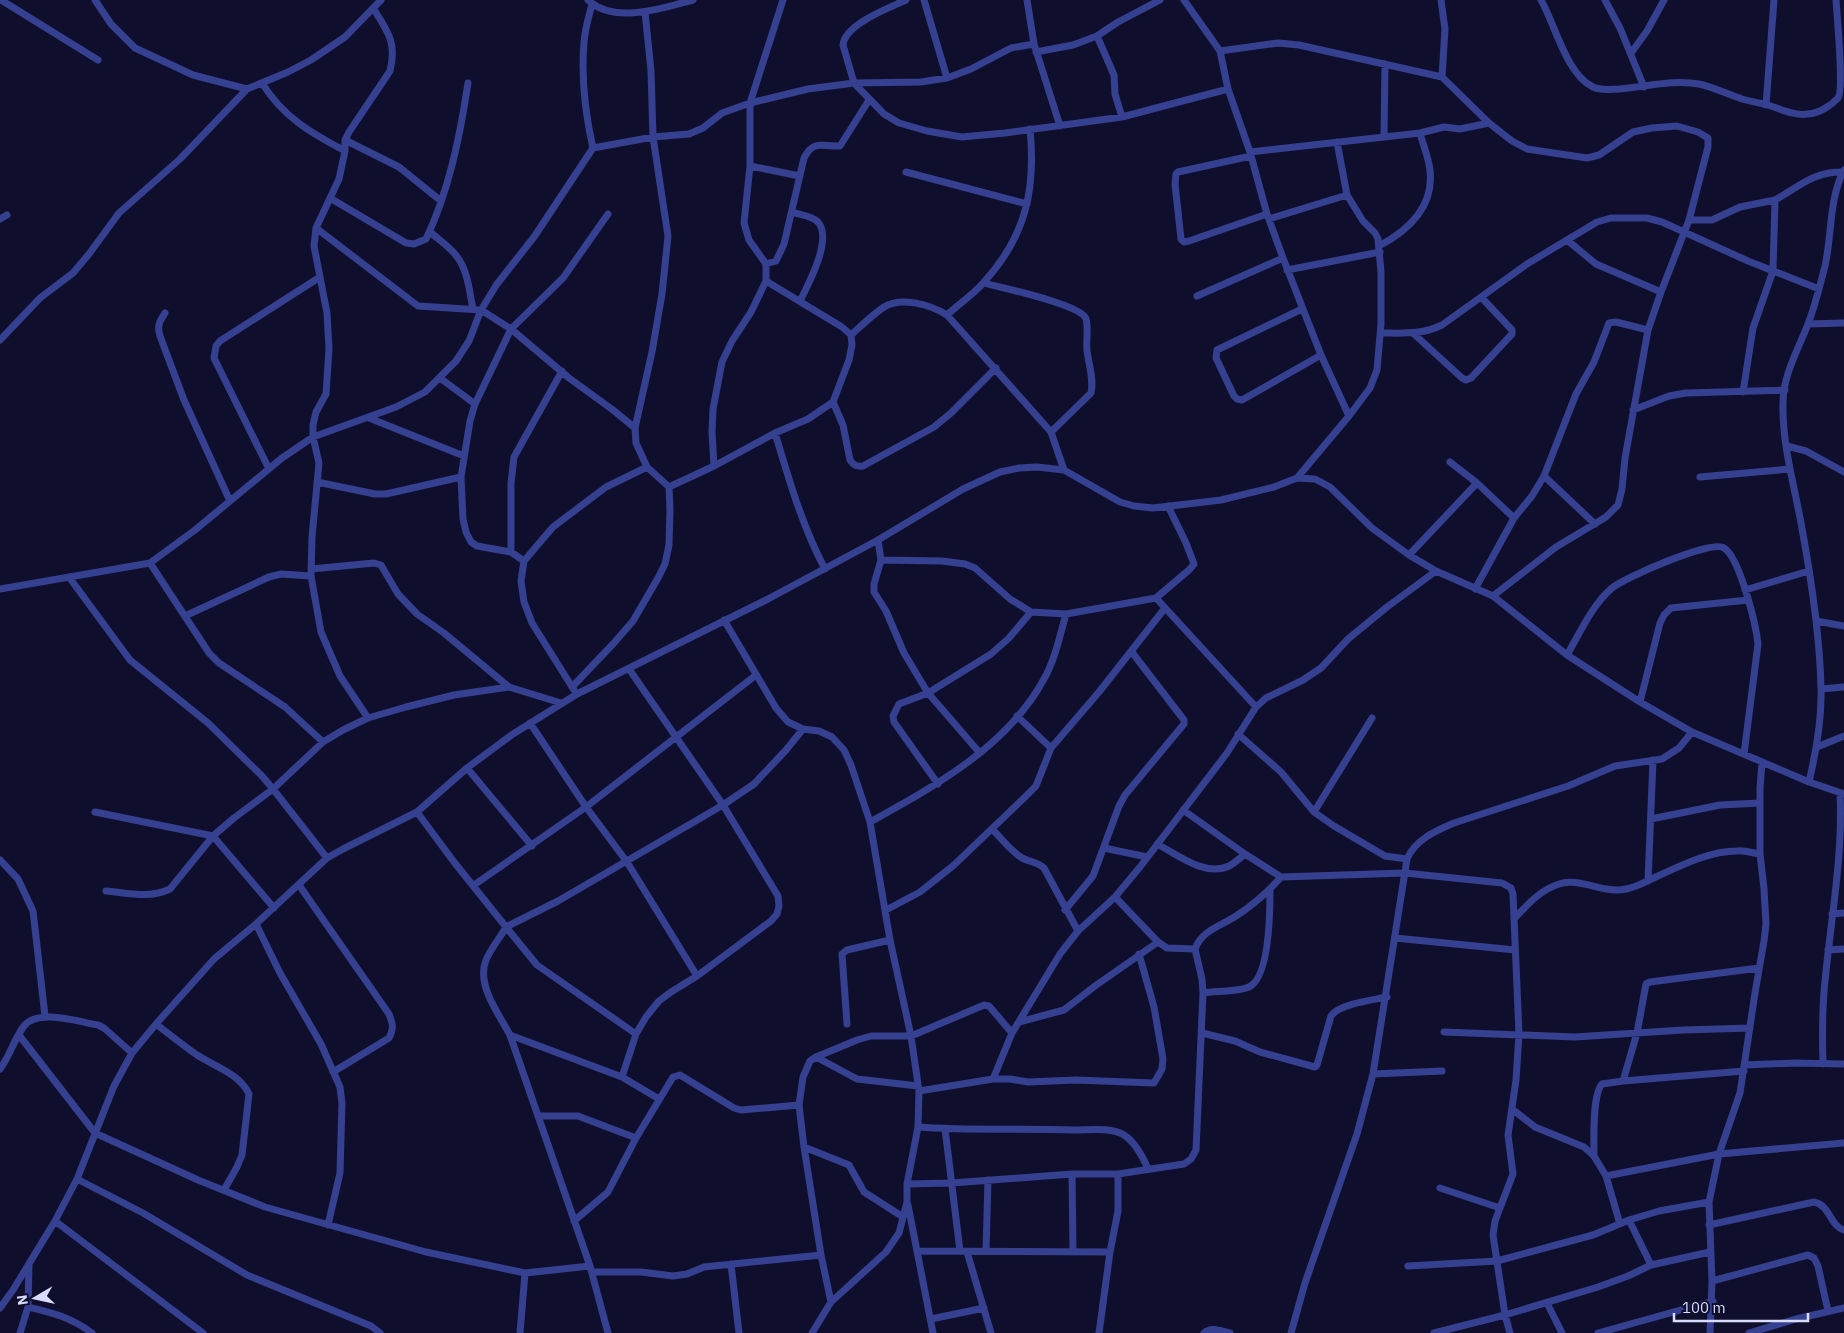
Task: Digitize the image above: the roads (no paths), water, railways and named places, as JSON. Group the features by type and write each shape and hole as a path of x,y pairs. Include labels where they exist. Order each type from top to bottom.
{"street":[{"path":"1,0 98,60"},
{"path":"94,0 111,24 135,48 193,75 247,89"},
{"path":"0,340 40,298 73,272 90,254 119,213 180,159 247,89 288,72 317,56 345,36 381,0"},
{"path":"593,148 585,112 583,59 590,2 605,10 645,12 693,0"},
{"path":"714,466 713,409 722,362 732,341 751,312 766,281 766,264 749,240 744,223 750,166 750,103 783,0"},
{"path":"906,0 873,16 848,32 843,45 854,83 869,100 884,114 900,123 927,131 962,137 1060,126 1122,117 1228,89"},
{"path":"924,0 947,78"},
{"path":"1027,0 1036,52 1060,126"},
{"path":"1036,52 1073,45 1097,36 1151,2 1160,0"},
{"path":"1184,0 1220,51 1228,89 1251,154 1268,216 1287,270 1321,355 1349,416"},
{"path":"1441,0 1445,29 1442,77"},
{"path":"1541,0 1549,14 1561,46 1575,69 1593,87 1603,90 1682,82 1699,84 1742,99 1790,112 1808,114 1821,110 1841,94 1836,0"},
{"path":"1605,0 1631,53 1644,87"},
{"path":"1631,53 1652,23 1664,0"},
{"path":"1766,105 1774,0"},
{"path":"368,718 340,676 321,632 311,572 312,537 319,463 313,437 313,425 316,412 326,394 328,385 329,349 327,313 314,246 316,228 339,179 345,151 345,140 354,124 385,81 393,60 390,35 373,8"},
{"path":"572,687 633,621 665,564 669,545 669,487 647,467 636,443 635,428 662,294 668,236 653,137 651,71 645,12"},
{"path":"1097,36 1114,75 1115,94 1122,117"},
{"path":"1220,51 1278,43 1299,45 1442,77 1490,123 1512,141 1527,149 1588,158 1599,155 1634,132 1677,126 1698,132 1708,138 1708,147 1689,220 1648,330 1618,505 1606,517 1556,547 1493,596"},
{"path":"0,589 150,563 196,530 269,469 313,437 396,408 425,392 456,361 468,341 477,309 534,237 593,148 653,137 689,134 703,128 722,112 808,89 854,83 921,82 947,78 971,69 1012,48 1034,44"},
{"path":"1384,136 1385,64"},
{"path":"262,83 282,110 313,134 345,151"},
{"path":"330,198 406,243 414,244 426,239 441,201 457,146 468,83"},
{"path":"766,264 779,258 804,158 808,149 817,145 840,146 869,100"},
{"path":"1347,195 1268,216 1184,242 1181,239 1175,184 1178,172 1251,154 1420,133 1444,127 1466,128 1490,123"},
{"path":"947,314 984,283 1020,228 1027,204 1033,157 1030,129"},
{"path":"1287,270 1380,249 1403,232 1414,220 1426,201 1430,186 1430,170 1420,133"},
{"path":"345,140 399,167 441,201"},
{"path":"1297,478 1370,388 1377,370 1381,333 1380,249 1375,233 1363,220 1347,195 1337,142"},
{"path":"750,166 800,176"},
{"path":"1689,220 1712,220 1740,207 1775,200 1811,177 1823,173 1844,171 1838,186 1826,262 1808,324 1787,376 1783,402 1790,469 1816,620 1822,689 1817,747 1809,782"},
{"path":"906,172 1027,204"},
{"path":"1742,392 1753,328 1773,270 1775,200"},
{"path":"792,212 814,219 819,223 822,238 819,260 800,301"},
{"path":"524,561 511,552 477,546 471,542 466,532 463,519 461,477 470,421 475,404 512,329 563,278 608,214"},
{"path":"1381,333 1414,334 1442,325 1527,264 1597,222 1610,218 1647,218 1662,222 1748,261 1819,288"},
{"path":"316,228 418,306 477,309 512,329 635,428"},
{"path":"430,232 454,253 462,263 477,309"},
{"path":"1567,240 1596,264 1661,292"},
{"path":"1197,296 1283,258"},
{"path":"269,469 214,358 216,346 220,341 320,277"},
{"path":"669,487 714,466 775,433 808,419 833,402 848,360 852,345 851,335 842,327 766,281"},
{"path":"984,283 1046,298 1084,316 1086,320 1086,346 1093,384 1091,393 1051,432"},
{"path":"1414,334 1462,378 1466,380 1471,378 1512,334 1512,330 1482,297"},
{"path":"851,335 884,307 892,304 904,302 921,305 938,309 947,314 1051,432 1064,470"},
{"path":"1302,309 1217,350 1216,358 1234,396 1237,400 1242,400 1321,355"},
{"path":"165,313 159,322 160,336 184,400 230,501"},
{"path":"1475,589 1514,518 1532,496 1544,476 1576,394 1594,362 1609,323 1616,322 1648,330"},
{"path":"1808,324 1844,323"},
{"path":"833,402 843,425 850,460 859,467 934,426 951,413 996,368"},
{"path":"511,552 511,482 514,457 562,371"},
{"path":"440,378 475,404"},
{"path":"1634,410 1669,396 1686,393 1785,390"},
{"path":"369,418 464,456"},
{"path":"775,433 793,493 816,554 825,569"},
{"path":"1787,446 1806,451 1844,472"},
{"path":"1450,462 1477,483 1514,518"},
{"path":"577,694 532,623 524,602 521,581 524,561 552,527 606,487 647,467"},
{"path":"0,1308 55,1221 77,1179 114,1086 132,1053 214,959 274,908 327,858 417,812 467,768 561,703 724,620 768,600 878,540 963,490 1000,472 1019,468 1037,467 1064,470 1120,502 1153,508 1221,500 1274,487 1297,478 1315,479 1330,487 1372,528 1409,555 1436,572 1493,596 1567,655 1640,702 1692,732 1809,782 1842,793 1841,879 1832,914 1828,950 1822,1028 1822,1064"},
{"path":"1700,477 1790,469"},
{"path":"1544,476 1595,524"},
{"path":"317,482 375,494 386,494 461,477"},
{"path":"1409,555 1477,483"},
{"path":"881,560 942,561 965,564 975,568 1010,599 1031,612 1066,614 1156,598 1194,564 1168,506"},
{"path":"878,540 881,560 874,584 874,592 886,610 904,653 928,693 979,752"},
{"path":"1567,655 1599,603 1612,588 1624,580 1699,549 1714,545 1723,546 1729,552 1745,590 1756,626 1758,644 1744,754"},
{"path":"150,563 209,653 219,663 285,707 323,742"},
{"path":"185,616 269,577 374,563 381,565 398,594 416,614 444,633 509,687 561,703"},
{"path":"1745,590 1809,571"},
{"path":"993,1079 1012,1033 1060,954 1078,931 1115,897 1147,857 1227,753 1256,707 1266,698 1303,680 1321,668 1354,634 1387,607 1436,572"},
{"path":"69,577 130,660 208,723 262,776 327,858"},
{"path":"1156,598 1256,707"},
{"path":"1640,702 1660,623 1664,615 1671,608 1748,600"},
{"path":"886,910 920,892 954,866 1036,786 1050,748 1099,692 1165,608"},
{"path":"938,784 894,722 893,716 899,704 928,693 991,654 1009,638 1031,612"},
{"path":"870,822 938,784 1002,735 1044,678 1066,614"},
{"path":"724,620 776,708 788,722 832,737 844,750 870,822 890,940 911,1036 918,1088 918,1127 907,1184 907,1202 934,1333"},
{"path":"1816,620 1844,626"},
{"path":"1065,910 1093,876 1124,795 1184,724 1184,720 1131,651"},
{"path":"622,1077 636,1034 646,1017 659,1001 697,976 771,921 777,914 780,906 778,896 723,805 629,669"},
{"path":"474,886 586,807 756,675"},
{"path":"106,891 148,896 170,889 213,836 273,789 323,742 343,730 368,718 454,695 509,687"},
{"path":"1822,689 1844,687"},
{"path":"1017,716 1050,748"},
{"path":"1314,812 1372,718"},
{"path":"530,723 586,807 627,862 697,976"},
{"path":"608,1333 591,1269 510,1035 491,1000 484,979 486,960 506,927 558,901 627,862 723,805 754,784 786,750 803,728"},
{"path":"1291,1333 1305,1283 1357,1134 1374,1074 1387,997 1406,859 1410,851 1436,831 1454,823 1568,786 1615,766 1653,760 1672,754 1692,732"},
{"path":"1238,734 1282,772 1314,812 1385,856 1406,859"},
{"path":"1817,747 1844,736"},
{"path":"1648,881 1653,760"},
{"path":"1710,1333 1712,1280 1709,1202 1719,1154 1740,1093 1766,924 1760,854 1762,762"},
{"path":"467,768 532,846"},
{"path":"1651,819 1720,805 1760,803"},
{"path":"1183,810 1281,877 1404,873 1508,885 1511,888 1513,894 1519,1034 1516,1080 1508,1135 1513,1174 1495,1221 1493,1235 1510,1333"},
{"path":"95,812 213,836 274,908"},
{"path":"417,812 454,862 537,964 636,1034"},
{"path":"993,830 1018,855 1040,864 1044,868 1078,931"},
{"path":"1157,844 1189,862 1212,870 1231,865 1245,854"},
{"path":"1104,848 1147,857"},
{"path":"1514,918 1528,903 1559,884 1568,882 1613,891 1626,890 1692,861 1739,850 1760,854"},
{"path":"0,860 18,879 33,911 45,1016"},
{"path":"907,1184 952,1183 1072,1174 1118,1174 1184,1164 1191,1159 1196,1150 1203,993 1202,979 1195,949 1202,936 1236,916 1270,890 1281,877"},
{"path":"298,885 389,1014 393,1024 393,1030 389,1038 333,1072"},
{"path":"1203,993 1249,987 1258,979 1269,938 1270,890"},
{"path":"1115,897 1158,942 1167,948 1195,949"},
{"path":"1832,914 1844,913"},
{"path":"256,924 280,972 312,1027 340,1087 342,1103 340,1173 328,1225"},
{"path":"1394,938 1515,950"},
{"path":"848,1024 842,954 846,950 890,940"},
{"path":"1019,1022 1064,1010 1094,986 1158,942"},
{"path":"1828,950 1844,949"},
{"path":"816,1057 857,1079 918,1088 993,1079 1028,1082 1076,1080 1154,1082 1162,1069 1163,1059 1154,1007 1140,954"},
{"path":"1623,1081 1636,1033 1646,984 1759,968"},
{"path":"1202,1033 1234,1041 1247,1048 1268,1055 1315,1067 1331,1016 1334,1012 1359,1003 1387,997"},
{"path":"831,1302 821,1255 799,1105 803,1077 810,1061 857,1040 871,1036 911,1036 984,1005 989,1006 1012,1033"},
{"path":"0,1070 26,1024 33,1019 45,1016 98,1025 132,1053"},
{"path":"156,1024 197,1055 240,1080 250,1094 242,1155 224,1190"},
{"path":"1444,1032 1575,1037 1750,1028"},
{"path":"19,1034 95,1133 265,1207 393,1244 525,1273 591,1269 673,1276 687,1274 704,1267 821,1255"},
{"path":"510,1035 622,1077 659,1099"},
{"path":"1594,1156 1595,1116 1599,1088 1602,1084 1794,1063 1844,1064"},
{"path":"1374,1074 1442,1071"},
{"path":"574,1221 608,1192 636,1138 676,1075 680,1075 734,1108 741,1110 799,1105"},
{"path":"1512,1109 1535,1126 1584,1146 1594,1156 1606,1176 1620,1224"},
{"path":"538,1116 578,1116 636,1138"},
{"path":"918,1127 1110,1131 1125,1136 1134,1144 1148,1169"},
{"path":"945,1129 964,1252 991,1333"},
{"path":"1606,1176 1719,1154 1844,1143"},
{"path":"804,1147 848,1165 864,1192 903,1217"},
{"path":"1072,1174 1074,1252"},
{"path":"1099,1333 1110,1252 1118,1211 1118,1174"},
{"path":"77,1179 143,1213 247,1275 371,1326 380,1333"},
{"path":"986,1251 988,1180"},
{"path":"1440,1188 1500,1208"},
{"path":"812,1333 831,1302 886,1252 899,1232 907,1202"},
{"path":"1408,1266 1497,1261 1593,1235 1629,1220 1659,1211 1709,1202"},
{"path":"1709,1225 1814,1202 1824,1206 1835,1223 1840,1229 1844,1230"},
{"path":"1629,1220 1651,1265"},
{"path":"55,1221 203,1333"},
{"path":"917,1251 1110,1252"},
{"path":"1434,1333 1547,1303 1606,1284 1651,1265 1710,1252"},
{"path":"1712,1280 1808,1255 1814,1258 1818,1266 1828,1311"},
{"path":"20,1333 28,1307 29,1263"},
{"path":"731,1264 739,1333"},
{"path":"520,1333 525,1273"},
{"path":"1598,1333 1712,1301"},
{"path":"1547,1303 1562,1333"},
{"path":"28,1307 59,1314 71,1319 92,1333"},
{"path":"931,1319 984,1308"},
{"path":"1750,1333 1796,1319 1844,1308"},
{"path":"1204,1333 1214,1329 1230,1333"}]}
